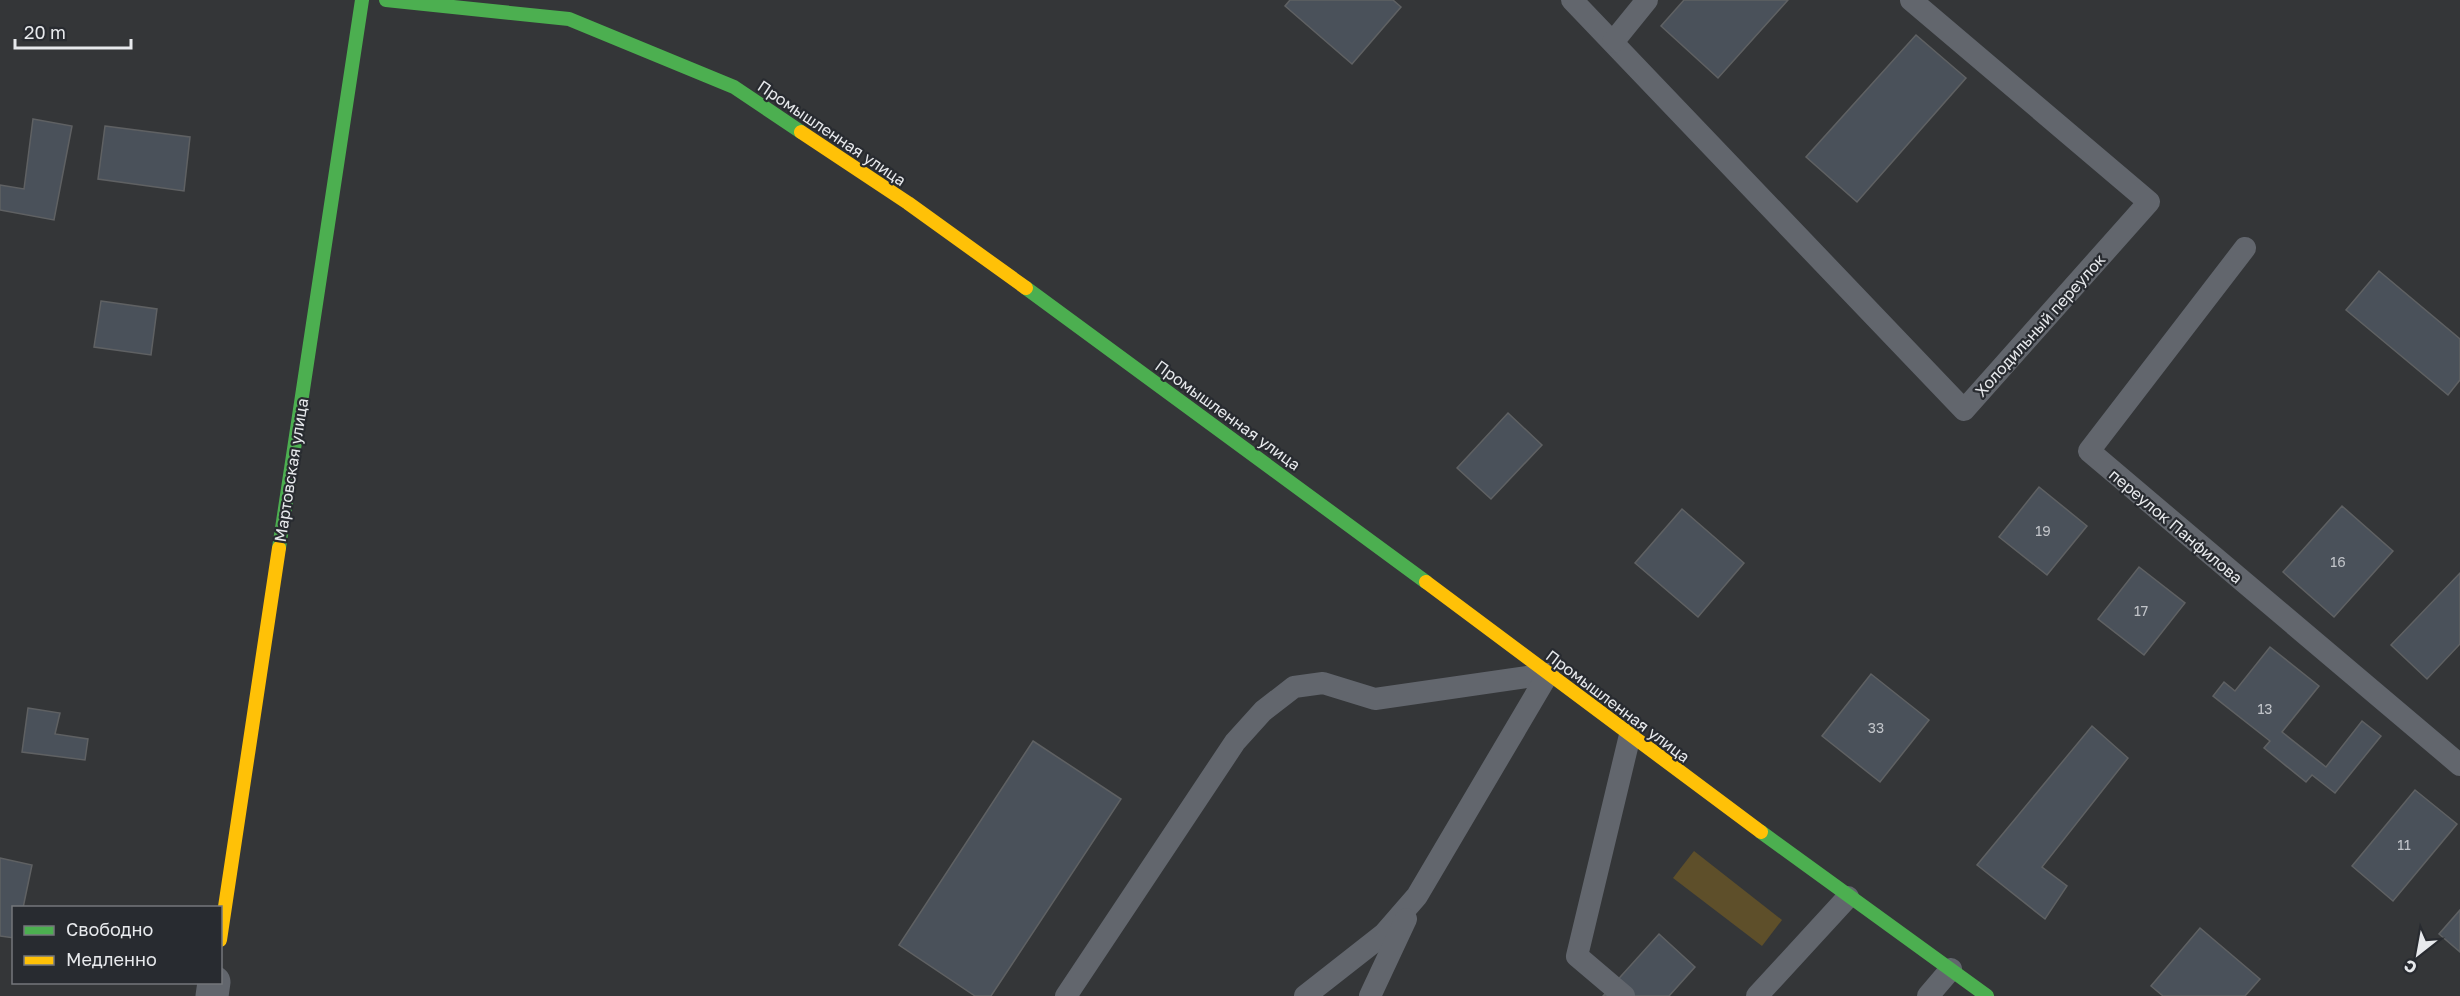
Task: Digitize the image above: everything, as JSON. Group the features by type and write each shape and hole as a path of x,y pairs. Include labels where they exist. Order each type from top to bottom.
{"street":[{"name":"Мартовская улица","path":"222,927 362,0"},
{"name":"Промышленная улица","path":"386,0 571,9 734,87 889,190 1217,426 1548,675 1848,897 1987,996"}],"lane":[{"name":"Холодильный переулок","path":"1572,0 1964,410 2149,202 1911,0"},
{"path":"1613,42 1647,0"},
{"name":"переулок Панфилова","path":"2245,249 2088,452 2460,765"},
{"path":"1370,996 1417,896 1548,675"},
{"path":"1066,996 1235,742 1263,711 1294,687 1323,683 1375,699 1548,675"},
{"path":"1624,996 1577,956 1630,735"},
{"path":"1305,996 1384,934 1417,896"},
{"path":"1757,996 1848,897"},
{"path":"1928,996 1951,969"}],"shaded area":[{"path":"1694,851 1782,920 1762,946 1673,878"}],"building":[{"path":"1290,0 1393,0 1401,7 1352,64 1285,6"},
{"path":"1684,0 1788,0 1718,78 1661,26"},
{"path":"1916,35 1966,78 1857,202 1806,157"},
{"path":"33,119 72,126 54,220 0,210 0,185 24,189"},
{"path":"105,126 190,137 184,191 98,179"},
{"path":"2379,271 2460,339 2460,380 2448,395 2346,310"},
{"path":"101,301 157,309 151,355 94,347"},
{"path":"1508,413 1542,445 1491,499 1457,468"},
{"path":"2039,487 2087,526 2047,575 1999,537"},
{"path":"2342,506 2393,551 2334,617 2283,572"},
{"path":"1682,509 1744,563 1698,617 1635,563"},
{"path":"2139,567 2185,603 2144,655 2098,619"},
{"path":"2460,573 2460,644 2427,679 2391,645"},
{"path":"2270,647 2319,686 2282,732 2326,767 2362,721 2381,736 2335,793 2312,775 2306,782 2264,748 2270,741 2213,696 2224,682 2235,691"},
{"path":"1871,674 1929,720 1880,782 1822,736"},
{"path":"28,708 60,713 55,734 88,739 85,760 22,752"},
{"path":"2092,726 2128,758 2042,867 2067,886 2045,919 1977,865"},
{"path":"1033,741 1121,799 991,996 975,996 899,945"},
{"path":"2415,790 2457,824 2393,901 2352,866"},
{"path":"0,858 32,865 23,906 12,906 12,938 0,936"},
{"path":"2460,910 2460,952 2439,934"},
{"path":"2200,928 2260,979 2245,996 2163,996 2151,986"},
{"path":"1659,934 1695,967 1669,996 1603,996"}],"traffic: fast":[{"path":"279,548 362,0"},
{"path":"386,0 569,19 734,87 801,132"},
{"path":"1026,288 1426,582"},
{"path":"1761,832 1987,996"}],"traffic: slow":[{"path":"801,132 908,203 1026,288"},
{"path":"222,927 279,548"},
{"path":"1426,582 1761,832"}]}
